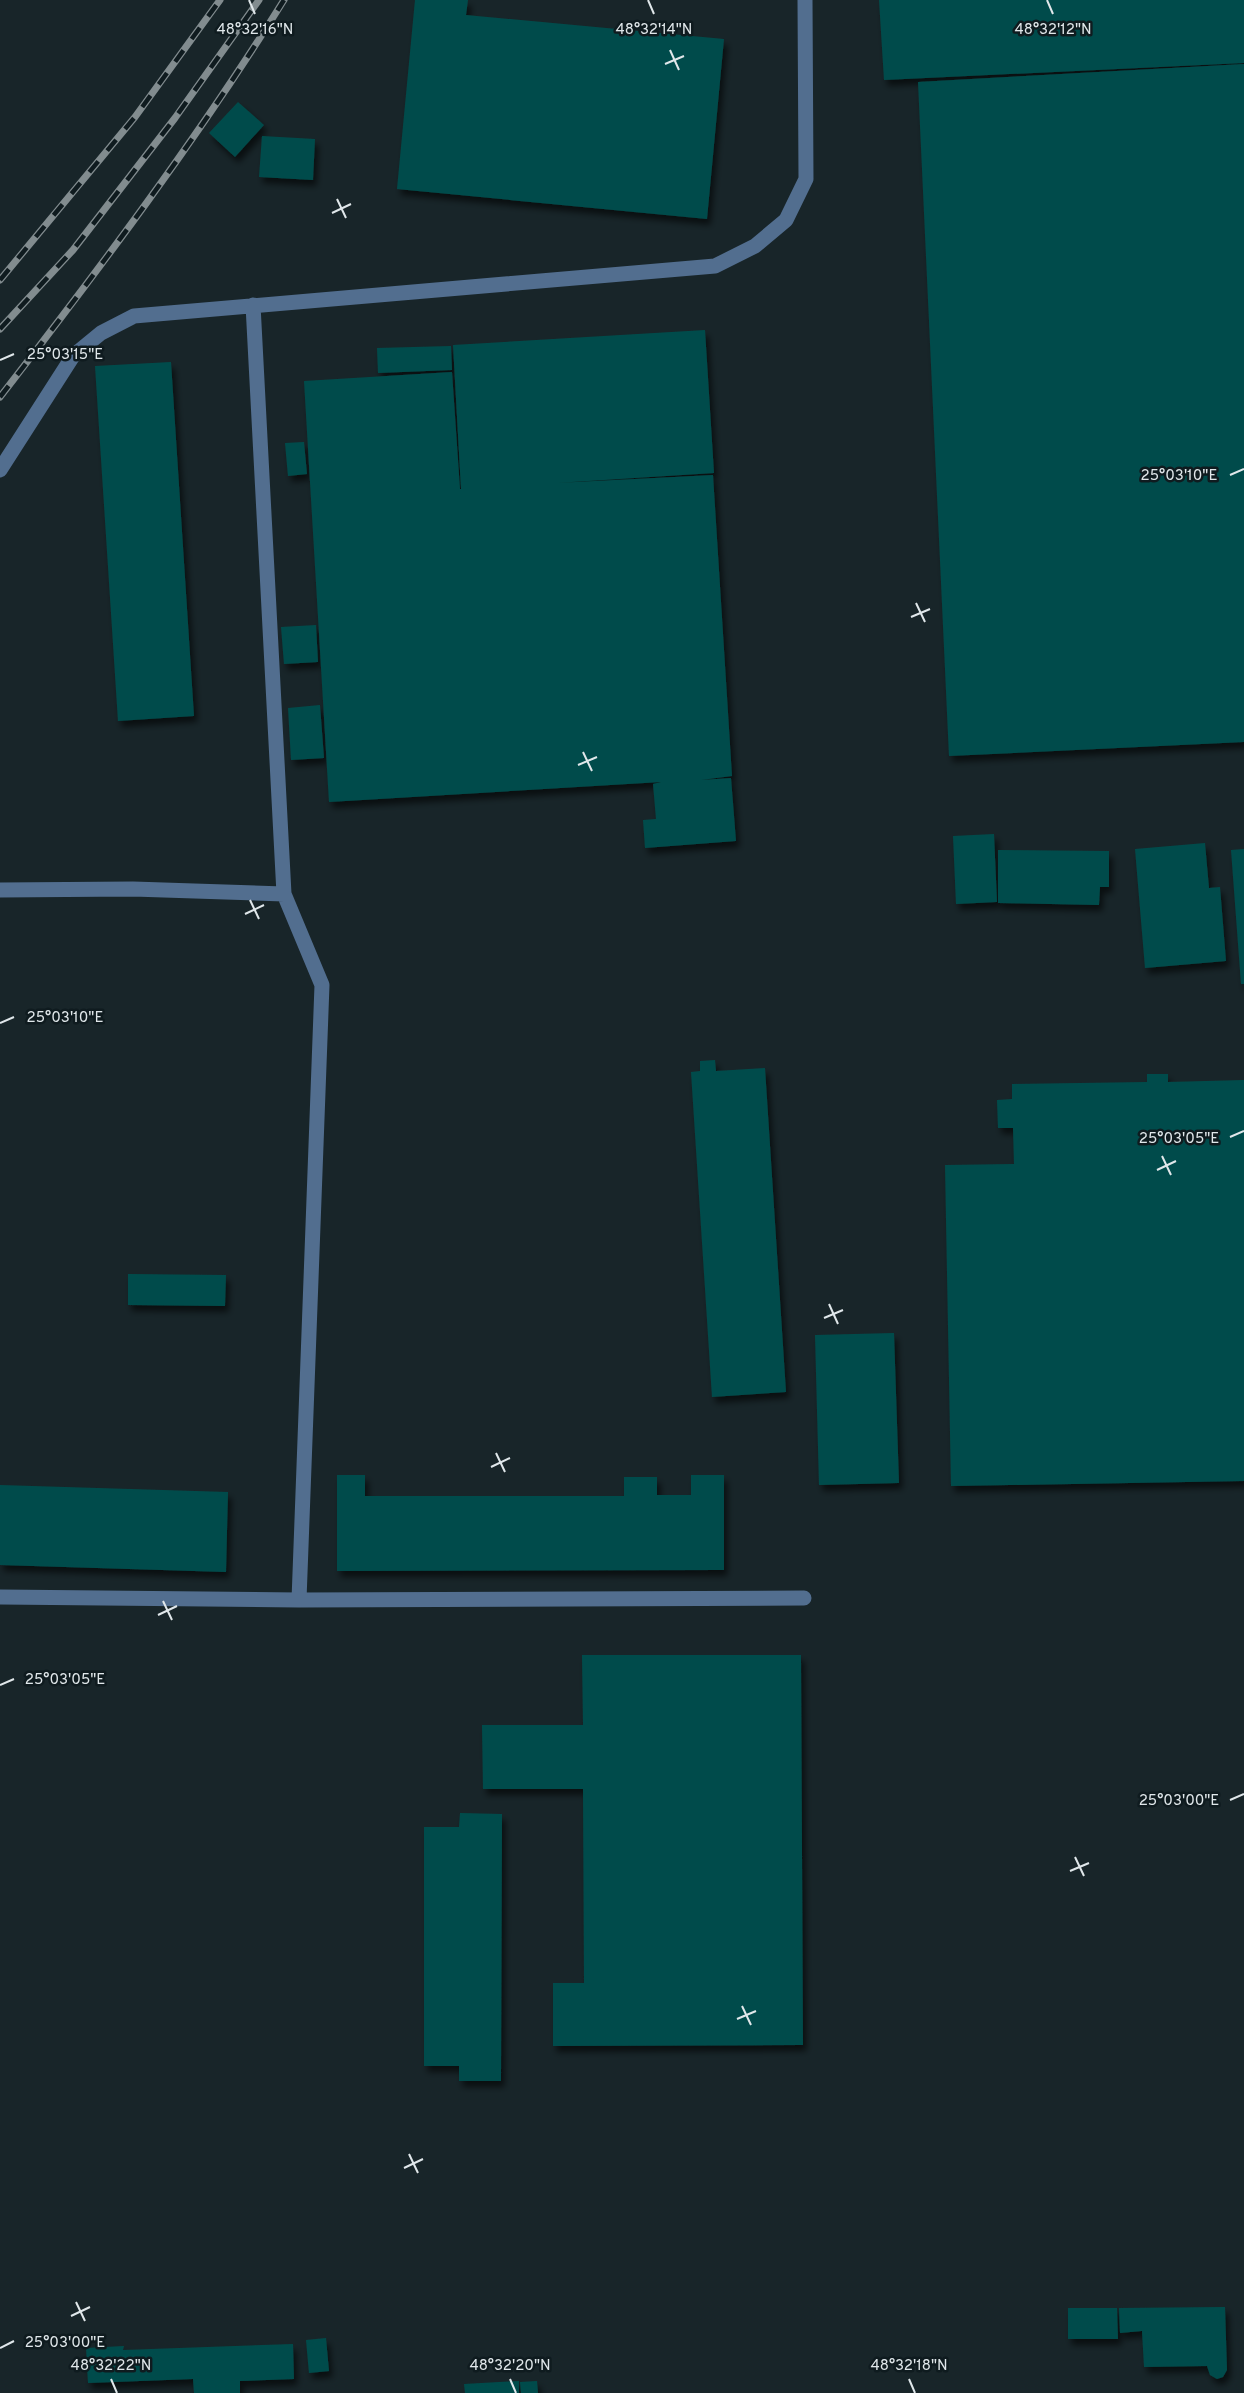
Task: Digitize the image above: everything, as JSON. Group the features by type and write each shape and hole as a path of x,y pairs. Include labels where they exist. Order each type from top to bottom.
{"street":[{"path":"0,470 73,356 101,333 134,316 715,266 755,246 786,220 806,179 805,0"},
{"path":"254,305 284,894 322,985 299,1600"},
{"path":"0,890 133,890 284,894"},
{"path":"0,1597 299,1600 804,1598"}],"building":[{"path":"415,0 468,0 466,15 724,39 707,219 397,189"},
{"path":"879,0 1244,0 1244,63 884,80"},
{"path":"1244,64 1244,742 949,756 918,82"},
{"path":"238,102 264,125 235,157 209,133"},
{"path":"262,136 315,139 313,180 259,177"},
{"path":"705,330 714,473 556,483 713,475 732,776 701,780 731,778 736,841 645,848 643,820 656,819 653,784 661,782 329,802 304,381 452,372 461,489 453,345"},
{"path":"451,346 452,370 378,373 377,348"},
{"path":"171,362 194,716 118,721 95,366"},
{"path":"304,442 307,474 288,476 285,443"},
{"path":"316,625 318,662 284,664 281,627"},
{"path":"320,705 324,758 291,760 288,708"},
{"path":"994,834 997,902 956,904 953,836"},
{"path":"1205,843 1209,888 1220,887 1226,961 1145,968 1135,849"},
{"path":"1244,849 1244,984 1241,984 1231,850"},
{"path":"998,850 1109,851 1109,887 1100,887 1099,905 998,903"},
{"path":"715,1060 716,1071 765,1068 786,1392 712,1397 691,1072 700,1071 700,1061"},
{"path":"1147,1074 1168,1074 1168,1082 1244,1080 1244,1481 951,1486 945,1165 1014,1164 1013,1128 998,1128 997,1100 1012,1099 1012,1084 1147,1082"},
{"path":"128,1274 226,1275 225,1306 128,1305"},
{"path":"894,1333 899,1483 819,1485 815,1335"},
{"path":"337,1475 365,1475 365,1496 624,1496 624,1477 657,1477 657,1495 691,1495 691,1475 724,1475 724,1570 337,1571"},
{"path":"0,1485 228,1492 226,1572 0,1565"},
{"path":"582,1655 801,1655 803,2045 553,2046 553,1983 584,1983 583,1789 483,1789 482,1725 583,1725"},
{"path":"460,1813 502,1814 501,2081 459,2081 459,2066 424,2066 424,1827 459,1827"},
{"path":"1225,2307 1227,2370 1223,2377 1217,2379 1210,2375 1207,2366 1144,2367 1142,2331 1120,2333 1119,2308"},
{"path":"1068,2308 1117,2308 1118,2339 1068,2339"},
{"path":"326,2338 329,2371 309,2373 306,2340"},
{"path":"293,2344 294,2379 240,2381 240,2393 194,2393 193,2379 88,2383 86,2348 124,2346 123,2350"},
{"path":"519,2381 519,2393 465,2393 464,2384"},
{"path":"537,2381 538,2393 521,2393 520,2382"}],"railway":[{"path":"0,280 135,117 220,0"},
{"path":"0,329 73,250 175,118 259,0"},
{"path":"0,397 183,152 284,0"}]}
